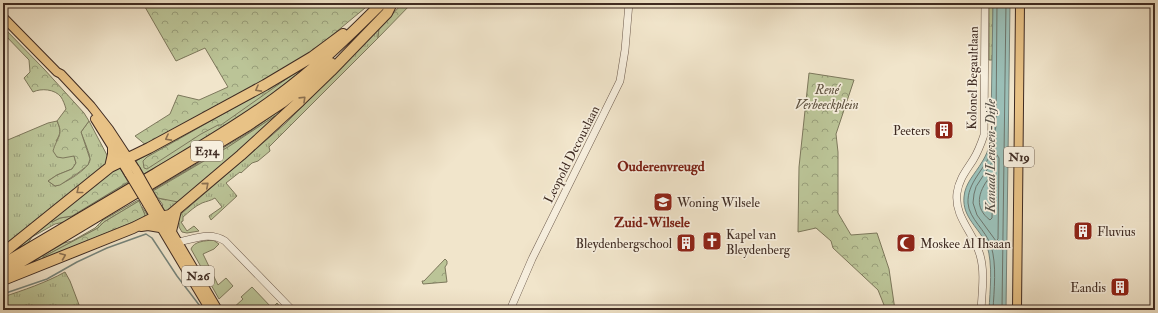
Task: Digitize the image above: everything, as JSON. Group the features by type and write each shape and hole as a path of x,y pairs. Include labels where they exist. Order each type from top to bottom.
{"highway":[{"path":"3,253 110,167 232,103 312,57 349,29 374,6 381,3"},
{"name":"E314","path":"3,264 202,146 276,98 353,33 381,3"},
{"path":"3,280 133,228 138,224 159,220 170,215 241,155 331,71 387,13 392,3"},
{"name":"E314","path":"3,273 247,126 283,102 325,68 392,3"},
{"path":"110,167 113,147"},
{"path":"171,231 176,210"}],"main road":[{"name":"N19","path":"1017,310 1020,3"},
{"name":"N26","path":"3,17 58,72 59,77 84,104 110,136 133,172 159,220 218,310"},
{"name":"N26","path":"110,136 113,147 125,160"},
{"name":"N26","path":"159,220 171,231 174,243 210,310"}],"street":[{"name":"Leopold Decouxlaan","path":"510,310 532,259 620,80 625,50 629,3"},
{"name":"Kolonel Begaultlaan","path":"982,310 982,275 980,256 974,239 960,217 957,199 961,179 978,151 984,135 985,3"},
{"path":"174,243 211,235 218,236 225,241 292,310"}],"green space":[{"path":"152,3 371,3 312,52 266,80 147,146 135,136 170,114 178,95 199,100 228,87 205,48 176,61 145,7"},
{"path":"403,3 412,3 378,38 379,28"},
{"path":"989,3 993,3 992,60 989,60"},
{"path":"3,27 44,69 84,113 89,121 81,132 90,159 88,165 60,185 55,186 48,181 57,175 72,169 76,163 74,156 63,158 57,157 53,151 60,133 57,121 66,109 65,104 61,97 55,92 44,90 33,92 24,78 30,72 29,60 3,33"},
{"path":"379,28 378,38 269,147 270,151 226,183 237,196 211,220 209,216 222,207 215,198 197,206 183,217 183,221 181,222 187,231 194,226 199,231 187,233 182,232 178,222 182,213 286,123"},
{"path":"317,59 256,106 219,130 144,174 136,161"},
{"name":"René Verbeeckplein","path":"809,73 854,80 836,134 838,152 838,213 851,235 877,233 889,269 895,310 886,310 878,290 833,248 831,241 816,228 798,232 799,167"},
{"path":"292,75 221,125 218,125 201,134 147,169 144,168 143,161 147,157"},
{"path":"303,93 167,214 158,198 166,200 275,116 228,147 153,190 248,133"},
{"path":"275,116 278,117 178,202 158,198 153,191 228,147"},
{"path":"57,121 60,131 56,141 74,156 76,163 72,169 57,175 48,181 55,186 59,185 76,176 89,164 90,157 81,132 89,121 108,157 106,165 3,248 3,142 48,123"},
{"path":"119,167 120,168 118,168 52,222 60,218 72,216 128,182 128,184 64,222 55,224 32,237 28,243 7,256"},
{"path":"120,168 128,182 72,216 60,218 52,222 49,221 106,175"},
{"path":"138,200 139,201 104,222 98,228 43,257 145,214 141,208 142,207 149,217 19,270 64,243 72,241 95,228 103,220"},
{"path":"139,201 145,215 143,218 43,259 43,257 98,228 104,222"},
{"path":"213,240 219,244 214,249 203,254 218,285 226,278 233,286 219,299 191,249 192,246 197,243"},
{"path":"445,259 447,261 445,267 447,282 423,284 422,281 424,281"},
{"path":"65,272 81,310 3,310 3,297 42,283"},
{"path":"252,287 272,308 277,303 280,307 276,310 231,310 243,299 241,297"}],"water":[{"name":"Kanaal Leuven-Dijle","path":"993,3 1010,3 1006,310 989,310 991,278 989,253 984,240 969,217 964,204 966,187 985,156 991,140"}],"waterway":[{"path":"3,294 47,279 77,262 107,248 146,234 152,238 177,276 203,310"}],"place":[{"name":"Peeters","path":"944,130"},
{"name":"Woning Wilsele","path":"663,202"},
{"name":"Fluvius","path":"1083,231"},
{"name":"Kapel van Bleydenberg","path":"712,241"},
{"name":"Bleydenbergschool","path":"686,243"},
{"name":"Moskee Al Ihsaan","path":"906,243"},
{"name":"Eandis","path":"1120,287"}],"district":[{"name":"Ouderenvreugd","path":"661,166"},
{"name":"Zuid-Wilsele","path":"652,222"}]}
